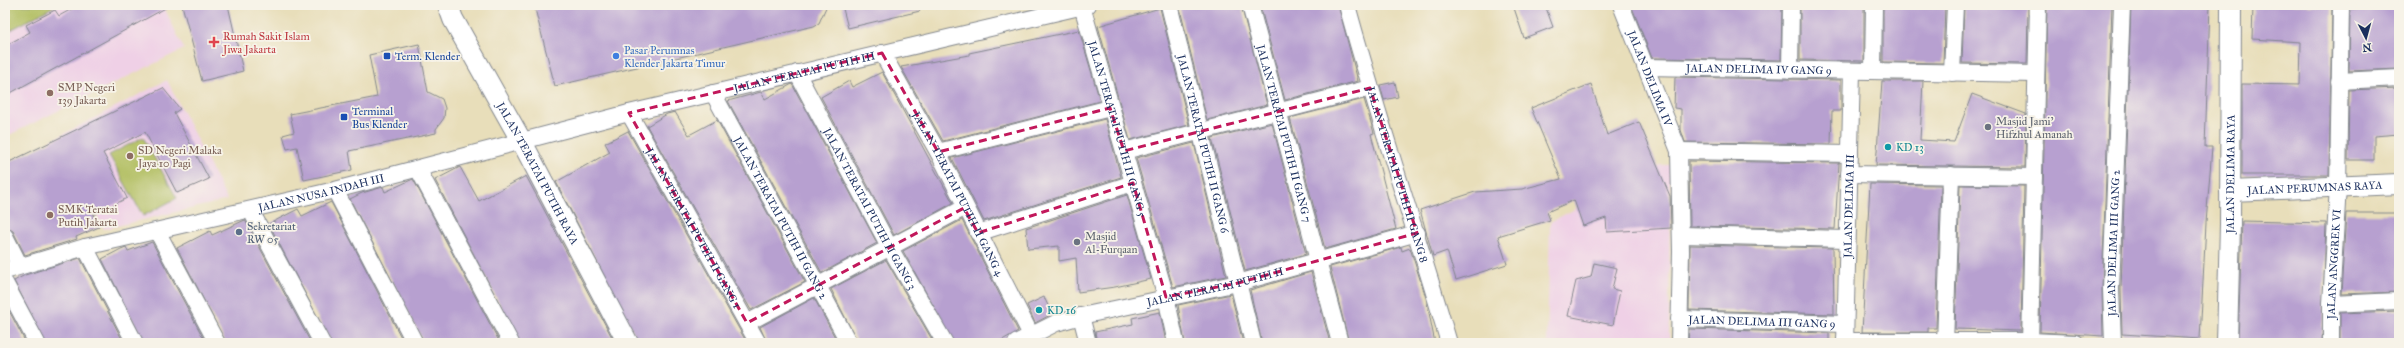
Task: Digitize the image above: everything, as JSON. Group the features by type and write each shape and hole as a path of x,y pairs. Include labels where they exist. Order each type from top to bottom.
{"street":[{"name":"JALAN TERATAI PUTIH RAYA","path":"448,5 453,19 522,142 628,343"},
{"name":"JALAN TERATAI PUTIH II GANG 6","path":"1169,5 1202,130 1253,343"},
{"name":"JALAN TERATAI PUTIH II GANG 7","path":"1250,5 1340,343"},
{"name":"JALAN TERATAI PUTIH II GANG 8","path":"1347,5 1370,88 1417,233 1449,343"},
{"name":"JALAN DELIMA IV","path":"1621,5 1679,151 1682,234 1678,343"},
{"path":"1790,70 1791,5"},
{"path":"1873,71 1874,5"},
{"path":"1952,73 1955,5"},
{"path":"2030,342 2038,5"},
{"name":"JALAN DELIMA III GANG 2","path":"2113,343 2111,289 2122,5"},
{"name":"JALAN DELIMA RAYA","path":"2227,343 2230,191 2231,5"},
{"name":"JALAN ANGGREK VI","path":"2331,343 2331,304 2338,186 2341,5"},
{"name":"JALAN TERATAI PUTIH III","path":"522,142 629,113 1085,6"},
{"name":"JALAN TERATAI PUTIH II GANG 5","path":"1085,6 1110,108 1124,151 1166,297 1176,343"},
{"name":"JALAN TERATAI PUTIH II GANG 4","path":"882,53 938,152 964,208 1031,335"},
{"name":"JALAN DELIMA IV GANG 9","path":"1646,67 2036,74"},
{"name":"JALAN DELIMA III","path":"1852,71 1845,342 2076,343"},
{"name":"JALAN TERATAI PUTIH II GANG 3","path":"797,73 890,248 945,343"},
{"path":"2339,81 2399,78"},
{"path":"1124,151 1278,110 1370,88"},
{"name":"JALAN TERATAI PUTIH II GANG 2","path":"713,93 849,343"},
{"path":"938,152 1110,108"},
{"name":"JALAN TERATAI PUTIH II GANG 1","path":"629,113 758,343"},
{"name":"JALAN NUSA INDAH III","path":"13,269 85,247 251,211 522,142"},
{"path":"1679,151 1850,154"},
{"path":"418,169 511,343"},
{"path":"1849,174 2034,176"},
{"path":"1945,342 1951,175"},
{"path":"978,234 1133,183"},
{"name":"JALAN PERUMNAS RAYA","path":"2230,191 2399,184"},
{"path":"335,190 415,343"},
{"path":"747,323 964,208"},
{"path":"251,211 322,343"},
{"path":"156,231 217,343"},
{"name":"JALAN TERATAI PUTIH II","path":"1016,343 1056,324 1081,316 1238,283 1318,262 1417,233"},
{"path":"1682,234 1847,239"},
{"path":"5,236 13,269"},
{"path":"85,247 136,343"},
{"path":"5,283 37,343"},
{"path":"2331,304 2399,301"},
{"path":"1081,316 1088,343"},
{"name":"JALAN DELIMA III GANG 9","path":"1679,319 1845,324"}],"highlighted area":[{"path":"882,53 938,152 1110,108 1124,151 1370,88 1417,233 1238,283 1166,297 1133,183 978,233 964,208 747,323 629,113"}],"shaded area":[{"name":"SMP Negeri 139 Jakarta","path":"5,5 163,5 184,49 5,137"},
{"name":"SD Negeri Malaka Jaya 10 Pagi","path":"167,80 227,200 104,229 72,170 64,173 48,142"},
{"path":"1660,165 1670,165 1669,343 1547,343 1550,222"}],"green space":[{"path":"5,5 57,5 5,33"},
{"path":"143,137 177,198 143,216 109,155"}],"building":[{"path":"79,5 171,5 5,96 5,46 30,32 26,25 55,10 59,16"},
{"name":"Rumah Sakit Islam Jiwa Jakarta","path":"182,5 228,5 243,71 202,81"},
{"name":"Pasar Perumnas Klender Jakarta Timur","path":"534,5 827,5 819,23 814,26 555,86"},
{"path":"842,5 919,5 920,11 848,28"},
{"path":"1179,5 1241,5 1267,105 1207,120"},
{"path":"1260,5 1338,5 1358,81 1285,100"},
{"path":"1513,5 1545,5 1553,27 1524,38"},
{"path":"1631,5 1782,5 1781,60 1652,58"},
{"path":"1800,5 1864,5 1864,61 1800,60"},
{"path":"1883,5 1945,5 1943,63 1883,62"},
{"path":"1964,5 2028,5 2027,64 1962,63"},
{"path":"2047,5 2112,5 2102,289 2103,336 2040,332"},
{"path":"2131,5 2210,5 2205,147 2212,147 2206,223 2200,339 2122,334 2121,289"},
{"path":"2253,5 2332,5 2329,175 2242,175 2242,84 2300,85 2301,42 2252,39"},
{"path":"2399,6 2399,69 2349,71 2350,9"},
{"path":"1160,8 1189,125 1130,140 1098,26"},
{"path":"1079,30 1100,101 943,141 901,67 969,55 969,53"},
{"path":"419,44 428,92 442,99 445,108 444,118 436,129 436,133 349,151 352,170 304,180 297,147 287,149 283,135 294,132 290,114 377,97 369,55"},
{"path":"882,72 953,203 894,235 821,97 849,81 852,87"},
{"path":"1675,77 1841,80 1841,111 1832,111 1831,144 1685,142 1681,130 1681,109 1674,108"},
{"path":"1882,81 1923,81 1920,140 1954,142 1972,94 2026,114 2025,167 1876,165"},
{"path":"1395,82 1398,97 1384,100 1380,85"},
{"path":"792,84 877,243 822,273 728,101 761,92 765,99"},
{"path":"1591,84 1607,135 1639,122 1670,196 1671,228 1607,232 1606,218 1583,226 1574,200 1547,212 1550,220 1498,236 1507,264 1456,280 1447,251 1433,256 1420,210 1475,192 1522,189 1561,179 1531,108"},
{"path":"163,88 180,109 174,113 209,179 177,193 145,132 103,153 127,198 93,215 99,227 76,237 77,239 25,255 13,231 5,227 5,164"},
{"path":"2399,88 2399,134 2374,136 2374,160 2348,160 2349,90"},
{"path":"1364,99 1374,133 1371,134 1396,229 1325,249 1290,118"},
{"path":"675,112 689,135 717,120 805,282 751,310 647,126 667,114"},
{"path":"1105,119 1121,177 984,221 952,158"},
{"path":"1272,123 1306,254 1245,271 1212,138"},
{"path":"628,131 747,343 639,343 556,182 610,152 605,143"},
{"path":"1194,143 1226,276 1173,287 1136,158"},
{"path":"1689,161 1839,163 1835,229 1690,226"},
{"path":"460,167 479,201 526,176 615,343 520,343 435,180"},
{"path":"413,179 500,343 424,343 350,199 362,193 383,187 385,192"},
{"path":"1870,184 1941,185 1936,328 1928,328 1928,332 1862,332"},
{"path":"1960,185 2024,186 2021,331 1955,329"},
{"name":"Masjid Al-Furqaan","path":"1127,195 1151,279 1115,287 1078,292 1076,258 1059,261 1059,246 1028,249 1026,228"},
{"path":"331,202 404,343 331,343 269,224 298,209 302,216"},
{"path":"2346,213 2399,213 2399,292 2341,294"},
{"path":"245,220 311,343 226,343 177,248 210,231 212,235"},
{"path":"962,220 1018,331 997,343 954,343 903,251"},
{"path":"2242,221 2326,223 2322,343 2238,343"},
{"path":"152,242 206,343 144,343 102,259 126,247 128,251"},
{"path":"1690,245 1833,248 1834,314 1689,310"},
{"path":"1401,247 1402,251 1410,248 1426,298 1435,343 1349,343 1330,267"},
{"path":"80,258 124,343 46,343 14,281 25,275"},
{"path":"886,260 934,343 858,343 831,289"},
{"path":"1594,263 1617,268 1612,289 1620,291 1613,325 1568,316 1576,281 1591,277"},
{"path":"1311,272 1330,343 1262,343 1250,290"},
{"path":"1231,294 1243,343 1185,343 1178,305"},
{"name":"KD 16","path":"1044,297 1052,314 1035,323 1027,305"},
{"path":"814,298 838,343 767,343 760,327"},
{"path":"5,303 26,343 5,343"},
{"path":"2399,311 2399,343 2340,343 2340,313"},
{"path":"1160,312 1166,343 1097,343 1095,332 1133,324 1132,318"},
{"path":"1689,329 1829,333 1829,343 1688,343"}],"place":[{"name":"Rumah Sakit Islam Jiwa Jakarta","path":"214,42"},
{"name":"Term. Klender","path":"387,56"},
{"name":"Pasar Perumnas Klender Jakarta Timur","path":"616,56"},
{"name":"SMP Negeri 139 Jakarta","path":"50,93"},
{"name":"Terminal Bus Klender","path":"344,117"},
{"name":"Masjid Jami' Hifzhul Amanah","path":"1988,127"},
{"name":"KD 13","path":"1888,147"},
{"name":"SD Negeri Malaka Jaya 10 Pagi","path":"130,156"},
{"name":"SMK Teratai Putih Jakarta","path":"50,215"},
{"name":"Sekretariat RW 05","path":"239,232"},
{"name":"Masjid Al-Furqaan","path":"1077,242"},
{"name":"KD 16","path":"1039,310"}]}
